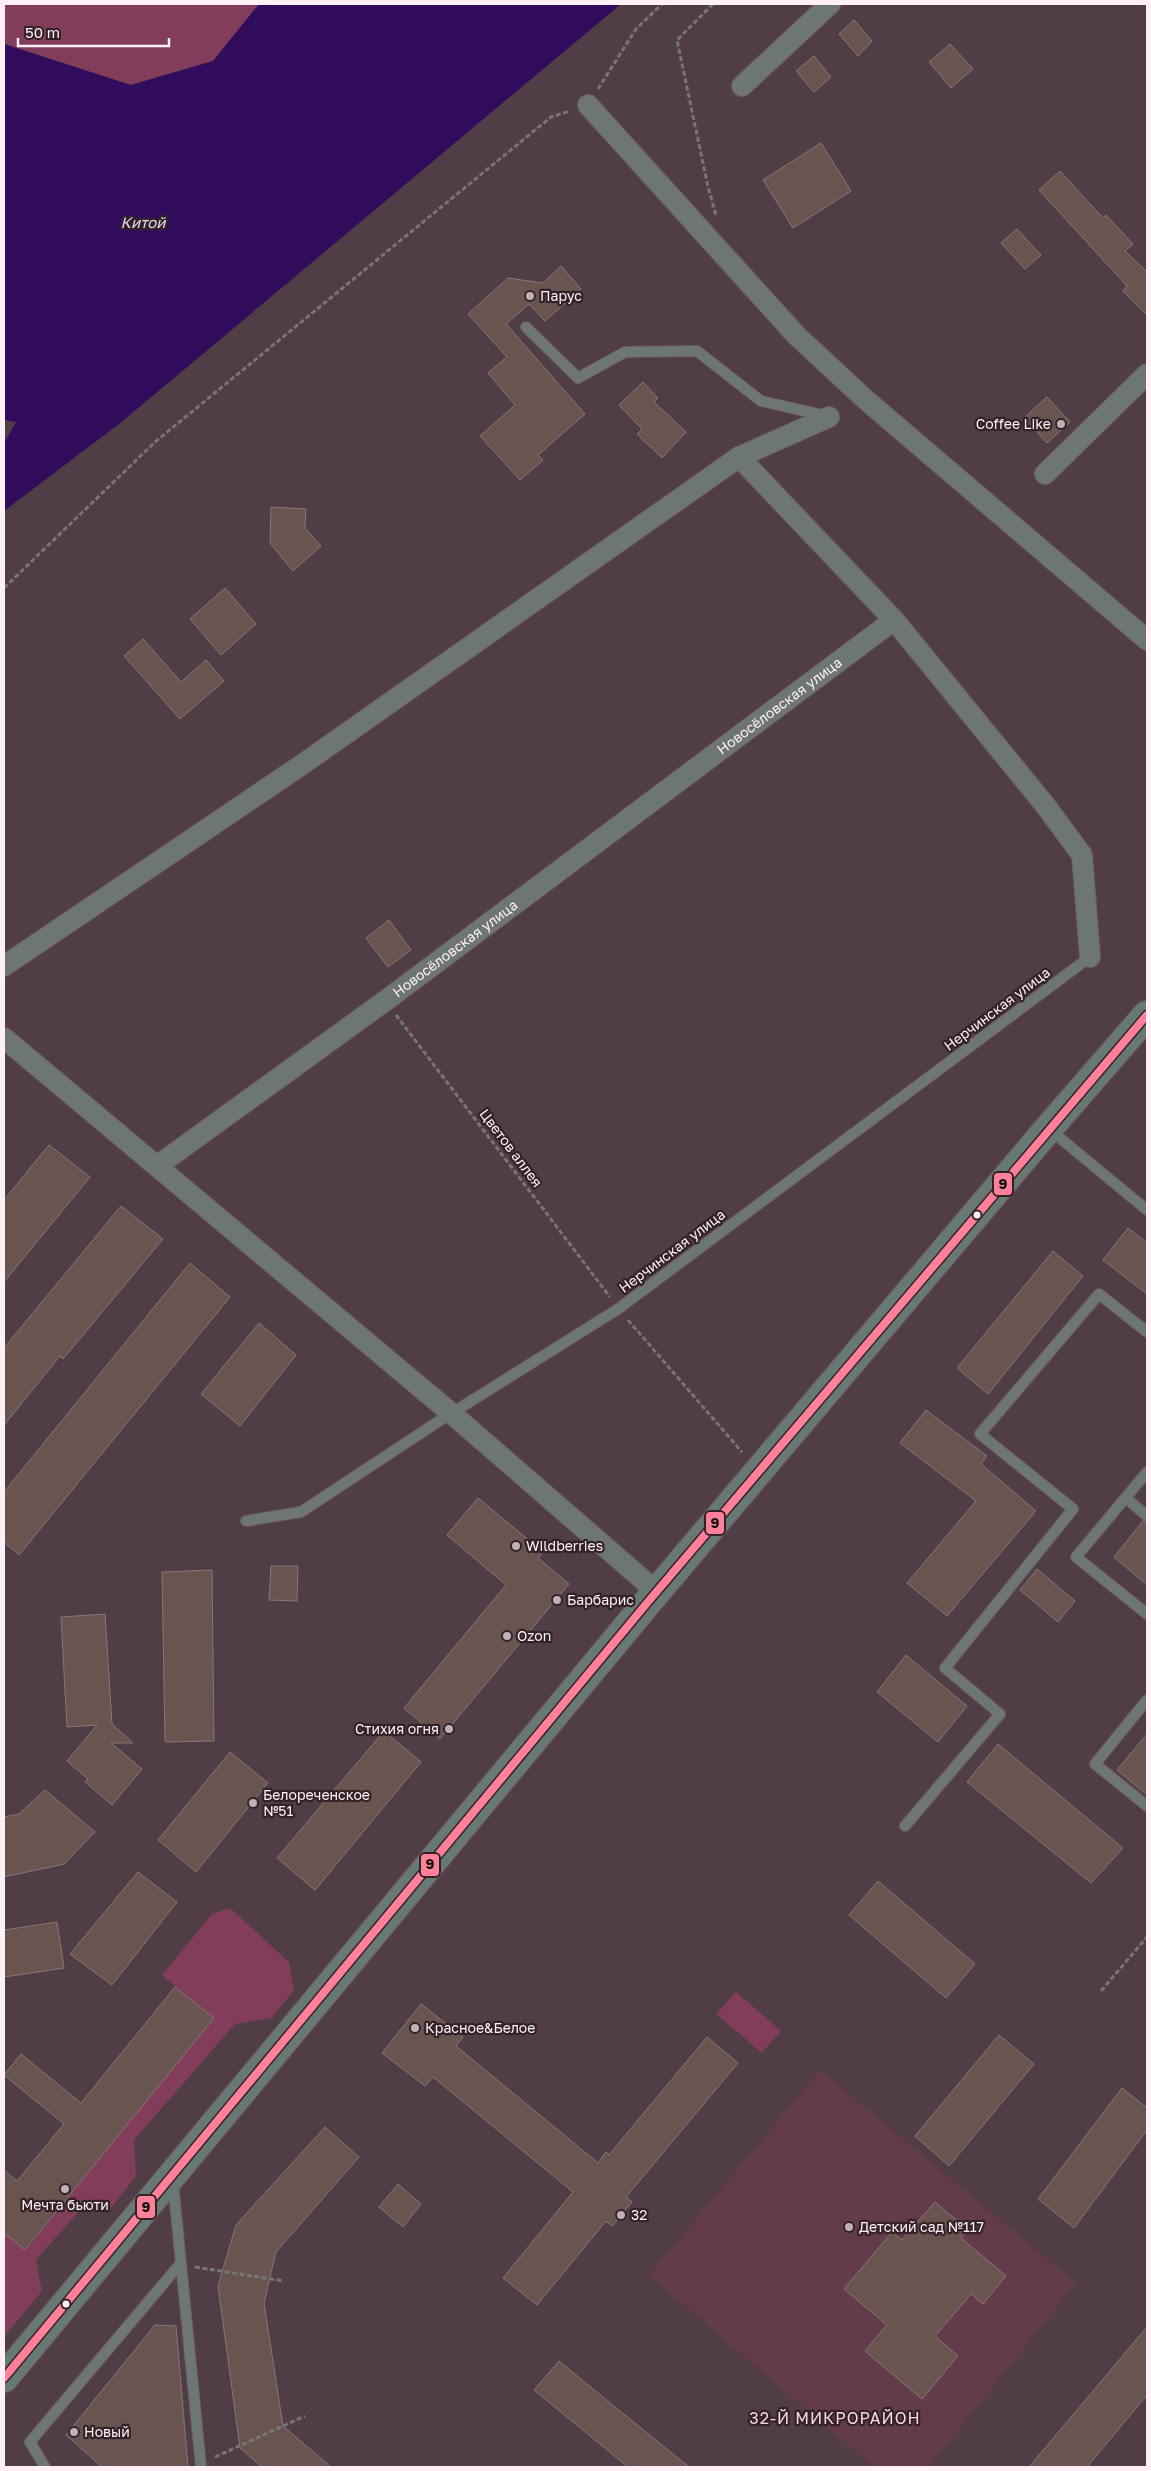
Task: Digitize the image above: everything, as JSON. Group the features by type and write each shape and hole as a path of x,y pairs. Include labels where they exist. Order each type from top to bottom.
{"street":[{"path":"742,86 830,4"},
{"path":"588,105 796,335 866,400 945,469 1147,640"},
{"path":"1045,474 1147,374"},
{"path":"4,966 300,766 739,457 829,416"},
{"path":"739,457 894,620 1045,805 1082,855 1090,957"},
{"name":"Новосёловская улица","path":"157,1166 385,1001 894,620"},
{"path":"4,2378 657,1592 1048,1129 1147,1015"},
{"path":"4,1038 451,1414 657,1592"}],"lane":[{"path":"526,327 578,378 625,352 697,351 761,401 829,416"},
{"name":"Нерчинская улица","path":"246,1520 302,1512 451,1414 618,1309 1090,957"},
{"path":"1048,1129 1147,1210"},
{"path":"905,1826 1000,1714 945,1668 1073,1510 980,1434 1099,1294 1147,1332"},
{"path":"1147,1472 1076,1557 1147,1614"},
{"path":"1126,1498 1147,1516"},
{"path":"1147,1700 1095,1764 1147,1806"},
{"path":"172,2175 201,2465"},
{"path":"45,2467 30,2442 180,2264"}],"path":[{"path":"4,588 155,442 551,117 588,105 636,29 662,4"},
{"path":"714,4 677,40 708,187 718,224"},
{"name":"Цветов аллея","path":"385,1001 618,1309 742,1452"},
{"path":"1101,1991 1147,1937"},
{"path":"180,2264 284,2281"},
{"path":"201,2465 305,2416"}],"shaded area":[{"path":"4,4 259,4 213,61 130,85 4,44"},
{"path":"230,1908 289,1962 294,1991 271,2018 235,2024 134,2140 136,2176 112,2207 82,2208 36,2260 42,2291 4,2337 4,2233 26,2250 213,2018 162,1975 212,1914"},
{"path":"736,1992 781,2031 762,2053 716,2014"},
{"name":"Детский сад №117","path":"820,2070 1076,2283 929,2467 874,2467 649,2275"}],"water":[{"name":"Китой","path":"259,4 621,4 119,424 4,511 4,443 16,422 4,420 4,44 131,85 213,61"}],"building":[{"path":"854,20 872,41 858,56 839,34"},
{"path":"950,44 973,69 951,88 929,62"},
{"path":"814,56 831,77 814,92 796,71"},
{"path":"821,143 851,191 793,228 763,180"},
{"path":"1060,171 1103,218 1106,215 1133,244 1125,251 1147,272 1147,315 1123,291 1127,286 1039,190"},
{"path":"1017,229 1041,255 1025,269 1001,243"},
{"path":"561,266 581,289 545,321 529,304 506,324 585,414 538,455 543,460 520,480 480,436 515,405 488,373 507,357 468,314 508,278 543,283"},
{"path":"643,382 658,398 654,402 686,432 662,458 637,434 642,429 619,405"},
{"path":"1047,397 1070,422 1047,443 1024,418"},
{"path":"271,507 306,509 305,528 321,546 293,571 270,543"},
{"path":"225,588 256,624 221,655 190,619"},
{"path":"143,639 181,682 206,660 224,681 180,719 124,656"},
{"path":"389,920 411,950 388,967 366,938"},
{"path":"49,1145 90,1177 4,1282 4,1200"},
{"path":"121,1206 163,1239 63,1359 60,1356 4,1425 4,1348"},
{"path":"1128,1228 1147,1243 1147,1294 1103,1260"},
{"path":"1053,1251 1083,1276 988,1394 957,1368"},
{"path":"190,1263 230,1297 19,1555 4,1542 4,1492"},
{"path":"259,1323 296,1355 240,1426 201,1394"},
{"path":"926,1410 987,1456 981,1464 1036,1511 947,1616 907,1583 976,1501 900,1443"},
{"path":"478,1498 543,1552 538,1558 569,1584 440,1739 404,1708 506,1585 447,1535"},
{"path":"1143,1521 1147,1523 1147,1585 1114,1557"},
{"path":"271,1566 298,1566 297,1601 269,1600"},
{"path":"1037,1569 1075,1601 1058,1622 1020,1590"},
{"path":"212,1570 214,1741 165,1742 162,1572"},
{"path":"105,1614 112,1724 133,1743 111,1743 142,1769 112,1805 85,1782 88,1779 67,1761 97,1725 67,1727 61,1617"},
{"path":"906,1655 967,1706 938,1742 877,1692"},
{"path":"384,1731 421,1762 315,1890 277,1858"},
{"path":"1147,1734 1147,1795 1117,1770"},
{"path":"998,1744 1123,1848 1091,1883 967,1782"},
{"path":"230,1752 268,1783 196,1872 158,1840"},
{"path":"45,1790 95,1832 64,1864 4,1877 4,1817 19,1814"},
{"path":"138,1872 177,1902 112,1985 70,1954"},
{"path":"878,1881 975,1964 946,1998 849,1915"},
{"path":"57,1922 64,1968 4,1977 4,1930"},
{"path":"175,1987 214,2018 25,2250 4,2233 4,2170 17,2181 64,2124 4,2075 21,2054 81,2103"},
{"path":"421,2004 463,2037 456,2046 598,2163 606,2152 609,2155 707,2037 738,2063 626,2197 632,2202 612,2226 606,2221 537,2305 503,2278 573,2192 433,2077 425,2086 382,2053"},
{"path":"999,2035 1034,2064 949,2166 915,2136"},
{"path":"1122,2088 1147,2108 1147,2130 1074,2228 1038,2199"},
{"path":"325,2127 359,2157 276,2252 264,2303 283,2426 331,2467 262,2467 240,2448 218,2286 236,2225"},
{"path":"398,2184 421,2204 403,2227 379,2207"},
{"path":"935,2202 968,2230 961,2238 1006,2276 983,2304 971,2294 935,2336 958,2356 922,2399 865,2351 887,2325 844,2289 892,2232 902,2240"},
{"path":"155,2325 176,2326 188,2467 102,2467 66,2435"},
{"path":"1147,2327 1147,2395 1087,2467 1029,2467"},
{"path":"559,2361 689,2467 628,2467 534,2390"}],"transit line":[{"name":"9","path":"4,2378 647,1603 1147,1015"}],"place":[{"name":"Парус","path":"530,296"},
{"name":"Coffee Like","path":"1061,424"},
{"name":"Wildberries","path":"516,1546"},
{"name":"Барбарис","path":"557,1600"},
{"name":"Ozon","path":"507,1636"},
{"name":"Стихия огня","path":"449,1729"},
{"name":"Белореченское №51","path":"253,1803"},
{"name":"Красное&Белое","path":"415,2028"},
{"name":"Мечта бьюти","path":"65,2189"},
{"name":"32","path":"621,2215"},
{"name":"Детский сад №117","path":"849,2227"},
{"name":"Новый","path":"74,2432"}],"district":[{"name":"32-Й МИКРОРАЙОН","path":"835,2418"}]}
